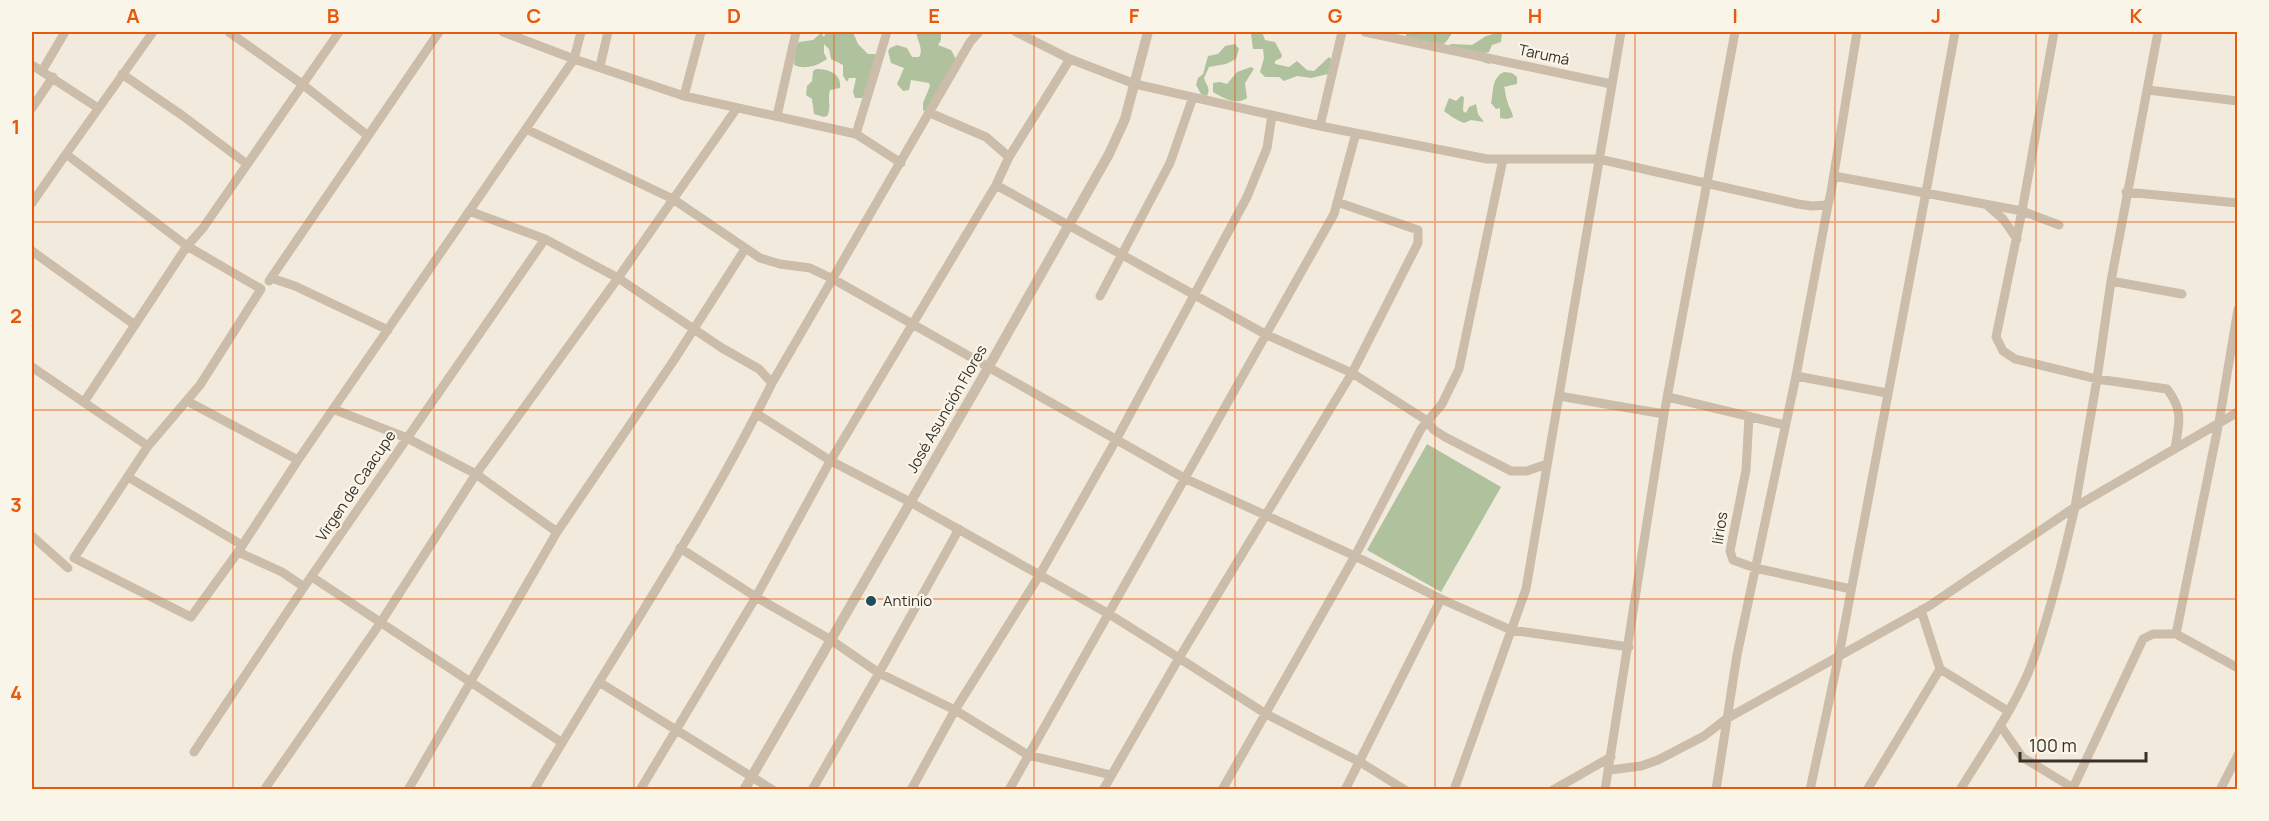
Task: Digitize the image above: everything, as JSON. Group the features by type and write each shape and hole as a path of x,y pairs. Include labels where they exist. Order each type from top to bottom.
{"street":[{"path":"42,71 65,32"},
{"path":"32,203 153,32"},
{"path":"229,32 302,84 367,135"},
{"path":"84,402 187,246 203,228 339,32"},
{"path":"439,32 271,278 261,289 200,385 148,446 74,558 191,617 574,59 581,32"},
{"path":"503,32 684,96 856,134 902,163"},
{"path":"600,66 608,32"},
{"path":"684,96 700,32"},
{"path":"777,116 796,32"},
{"path":"856,134 887,32"},
{"path":"534,789 680,548 757,414 772,383 902,163 970,42 979,32"},
{"path":"1016,32 1070,59 1135,84 1320,126 1487,159 1599,159 1798,204 1812,206 1828,204"},
{"name":"José Asunción Flores","path":"744,789 1109,154 1125,119 1148,32"},
{"path":"1320,126 1342,32"},
{"name":"Tarumá","path":"1365,32 1611,84"},
{"path":"1454,789 1526,589 1611,84 1622,32"},
{"path":"1605,789 1610,770 1664,414 1735,32"},
{"path":"1716,789 1726,719 1755,568 1796,376 1834,176 1857,32"},
{"path":"1810,789 1839,655 1955,32"},
{"path":"2054,32 2017,239 1996,337 2003,351 2015,359 2097,379 2168,389 2177,402 2180,415 2175,448"},
{"path":"1960,789 2008,711 2034,658 2065,552 2097,379 2110,281 2158,32"},
{"path":"640,789 756,597 831,461 996,185 1009,157 1070,59"},
{"path":"32,65 98,108"},
{"path":"122,74 247,164"},
{"path":"32,108 53,77"},
{"path":"2148,90 2238,102"},
{"path":"1100,296 1170,163 1193,97"},
{"path":"264,789 381,622 476,474 618,278 737,108"},
{"path":"930,112 986,137 1009,157"},
{"path":"911,789 955,710 1039,576 1116,440 1247,197 1267,148 1272,115"},
{"path":"526,129 673,199 760,258 780,264 810,268 833,279 1184,478 1355,555 1441,599 1511,630 1629,647"},
{"path":"1009,789 1334,214 1356,133"},
{"path":"66,154 187,246 261,289"},
{"path":"1222,789 1355,555 1426,420 1442,404 1459,369 1503,159"},
{"path":"1834,176 2022,211 2059,225"},
{"path":"996,185 1265,334 1352,373 1426,420 1444,437 1511,471 1527,471 1547,464"},
{"path":"2126,192 2238,203"},
{"path":"1103,789 1264,515 1352,373 1419,243 1418,230 1337,202"},
{"path":"1986,204 2003,219 2017,239"},
{"path":"469,210 545,239 618,278 693,329 759,369 772,383"},
{"name":"Virgen de Caacupe","path":"194,752 304,587 545,239"},
{"path":"408,789 557,532 745,249"},
{"path":"32,252 135,325"},
{"path":"271,278 295,286 388,330"},
{"path":"2110,281 2182,294"},
{"path":"2176,634 2219,422 2238,309"},
{"path":"32,366 148,446"},
{"path":"1796,376 1887,393"},
{"path":"1559,396 1664,414"},
{"path":"1668,397 1785,424"},
{"path":"187,401 298,460"},
{"path":"333,410 406,438 476,474 557,532"},
{"path":"1610,770 1641,766 1658,760 1704,736 1726,719 1921,610 2075,507 2238,412"},
{"path":"757,414 831,461 910,502 1109,614 1266,714 1360,762 1405,789"},
{"name":"lirios","path":"1749,416 1746,470 1730,551 1733,560 1755,568 1851,589"},
{"path":"128,477 304,587"},
{"path":"812,789 959,529"},
{"path":"32,536 68,567"},
{"path":"680,548 756,597 831,640 879,673 955,710 1028,755 1111,776"},
{"path":"312,577 561,742"},
{"path":"1345,789 1441,599"},
{"path":"1921,610 1940,669 2008,711"},
{"path":"2000,725 2022,757 2073,789 2143,639 2153,634 2176,634 2238,668"},
{"path":"1867,789 1940,669"},
{"path":"599,682 773,789"},
{"path":"2220,789 2238,755"},
{"path":"1553,789 1611,757"}],"green space":[{"path":"826,32 853,32 858,44 868,54 875,54 879,59 869,76 869,86 862,98 855,98 853,92 856,78 849,78 847,82 843,76 843,65 831,59 829,49 824,44 827,59 811,66 794,65 795,48 799,42 813,40 821,33 824,37"},
{"path":"916,32 941,32 938,45 951,50 956,59 926,112 923,110 923,103 930,86 929,83 911,80 909,90 903,91 897,84 904,68 891,63 888,51 897,45 907,48 912,57 919,57 921,48"},
{"path":"1252,32 1262,32 1265,40 1275,42 1282,55 1275,61 1275,64 1289,67 1297,61 1307,70 1314,71 1329,57 1332,60 1328,74 1311,78 1297,76 1284,81 1279,77 1265,77 1260,72 1264,58 1263,49 1253,49"},
{"path":"1406,32 1453,32 1439,47 1406,39"},
{"path":"1500,32 1501,42 1492,45 1489,52 1481,54 1492,62 1489,64 1449,53 1448,46 1451,44 1472,45 1486,36"},
{"path":"1235,44 1239,49 1236,59 1226,64 1209,67 1204,78 1208,93 1207,96 1201,94 1196,85 1198,78 1203,74 1208,56 1218,54 1225,46"},
{"path":"1251,67 1254,69 1245,83 1247,98 1234,101 1213,92 1213,83 1227,84 1237,72"},
{"path":"816,69 834,73 840,83 840,88 830,90 829,110 827,116 824,117 814,114 812,99 806,95 807,86 812,81 813,71"},
{"path":"1504,72 1512,73 1517,77 1517,84 1504,87 1513,117 1507,119 1500,118 1500,108 1496,109 1491,103 1495,81"},
{"path":"1461,96 1464,97 1463,111 1466,113 1469,107 1476,104 1478,114 1484,122 1471,120 1464,123 1444,111 1449,98 1456,101"},
{"path":"1427,444 1501,487 1441,592 1367,550"}],"place":[{"name":"Antinio","path":"871,601"}]}
